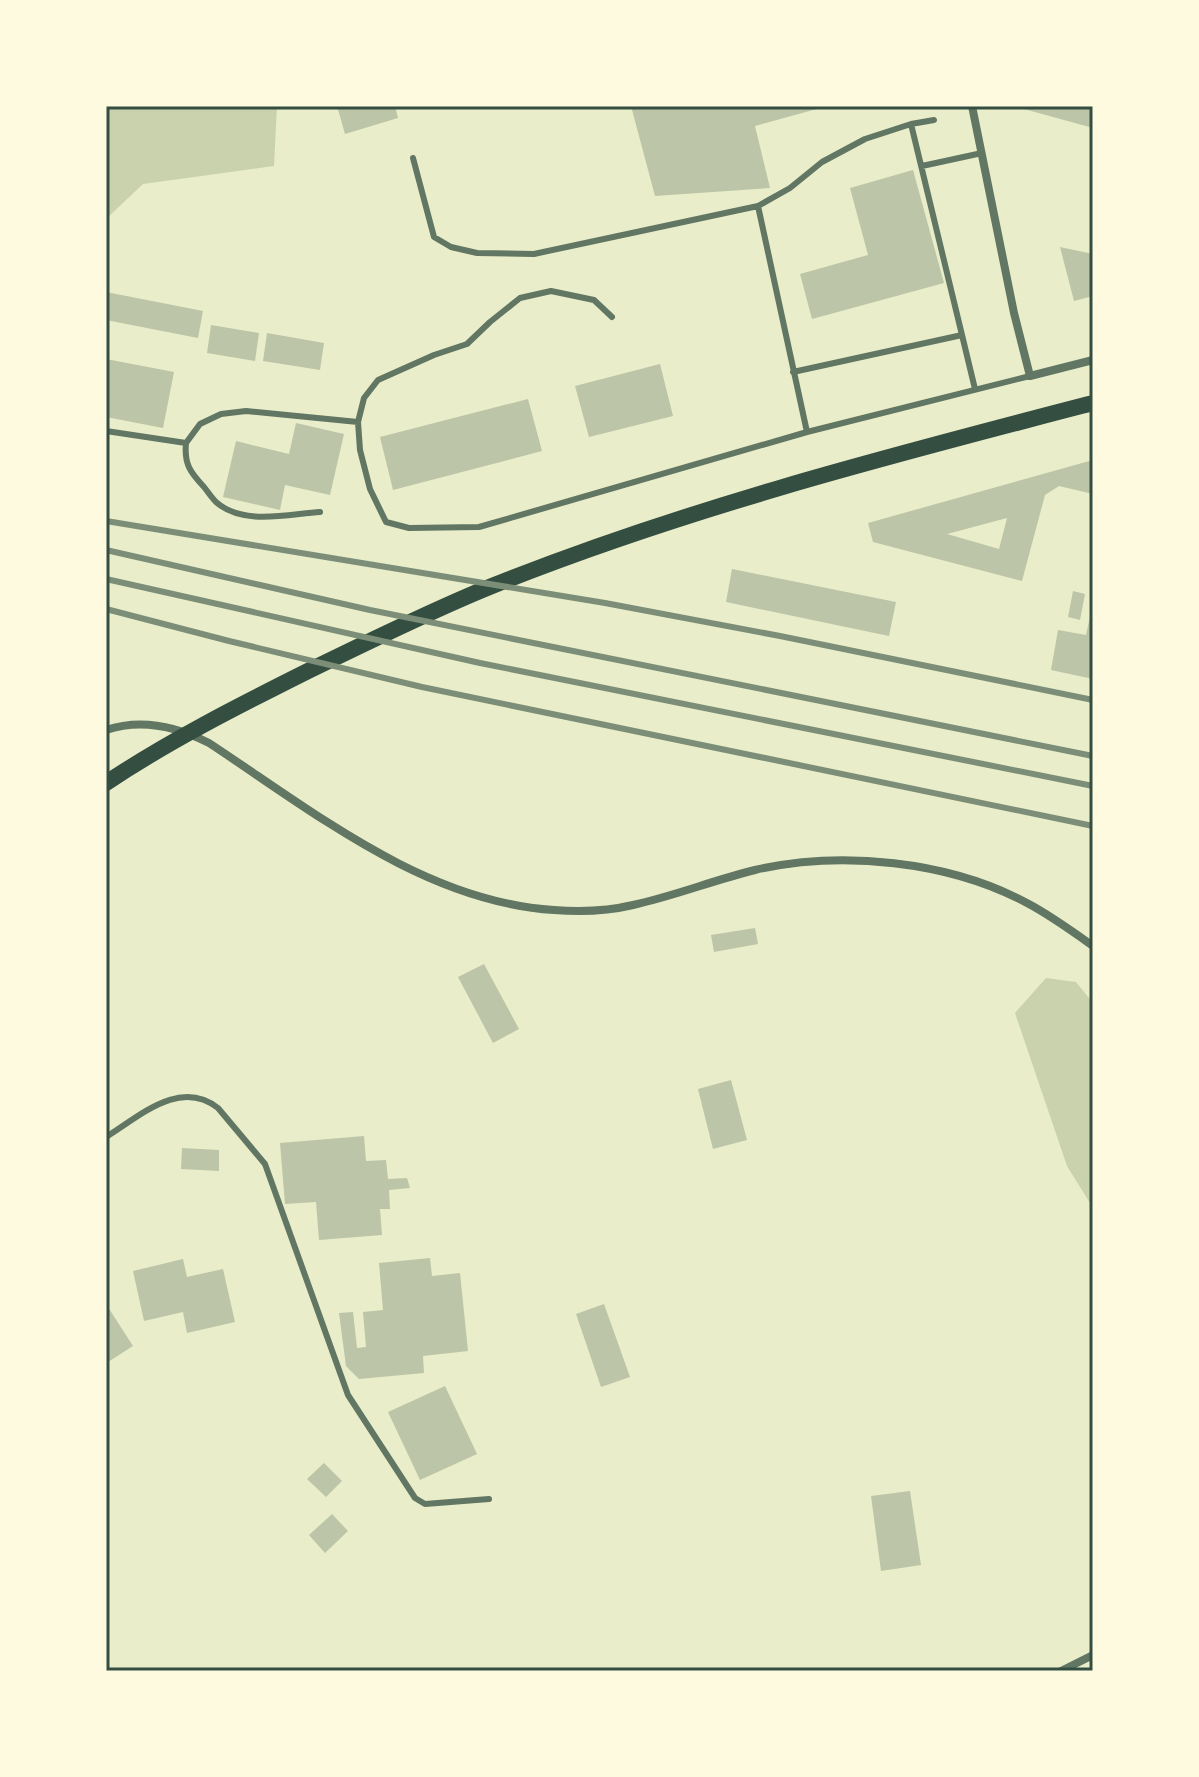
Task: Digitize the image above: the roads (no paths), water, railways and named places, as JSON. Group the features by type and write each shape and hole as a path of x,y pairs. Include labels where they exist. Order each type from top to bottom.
{"main road":[{"path":"106,783 261,695 411,622 530,572 645,531 782,488 1093,403"}],"street":[{"path":"972,106 1014,313 1030,376 1093,360"},
{"path":"106,730 135,723 193,734 396,862 426,878 491,900 553,910 607,909 631,906 804,861 861,861 932,870 993,887 1027,902 1093,946"},
{"path":"1061,1671 1093,1655"}],"lane":[{"path":"413,158 434,237 451,247 477,253 534,254 758,206 790,188 822,162 865,139 934,120"},
{"path":"911,124 975,389"},
{"path":"922,166 982,153"},
{"path":"758,206 807,432"},
{"path":"612,317 594,300 551,291 520,298 467,344 378,380 364,398 358,422 360,450 370,489 386,522 409,528 479,527 807,432 1030,376"},
{"path":"793,372 962,335"},
{"path":"320,512 254,517 237,514 218,503 190,471 185,456 186,443 200,424 221,414 246,411 358,422"},
{"path":"106,431 186,443"},
{"path":"106,1137 175,1097 198,1097 218,1108 265,1164 348,1395 415,1498 425,1504 489,1499"}],"railway":[{"path":"106,521 605,603 1093,700"},
{"path":"106,550 370,610 1093,756"},
{"path":"106,579 480,663 1093,786"},
{"path":"106,609 422,687 1093,826"}]}
